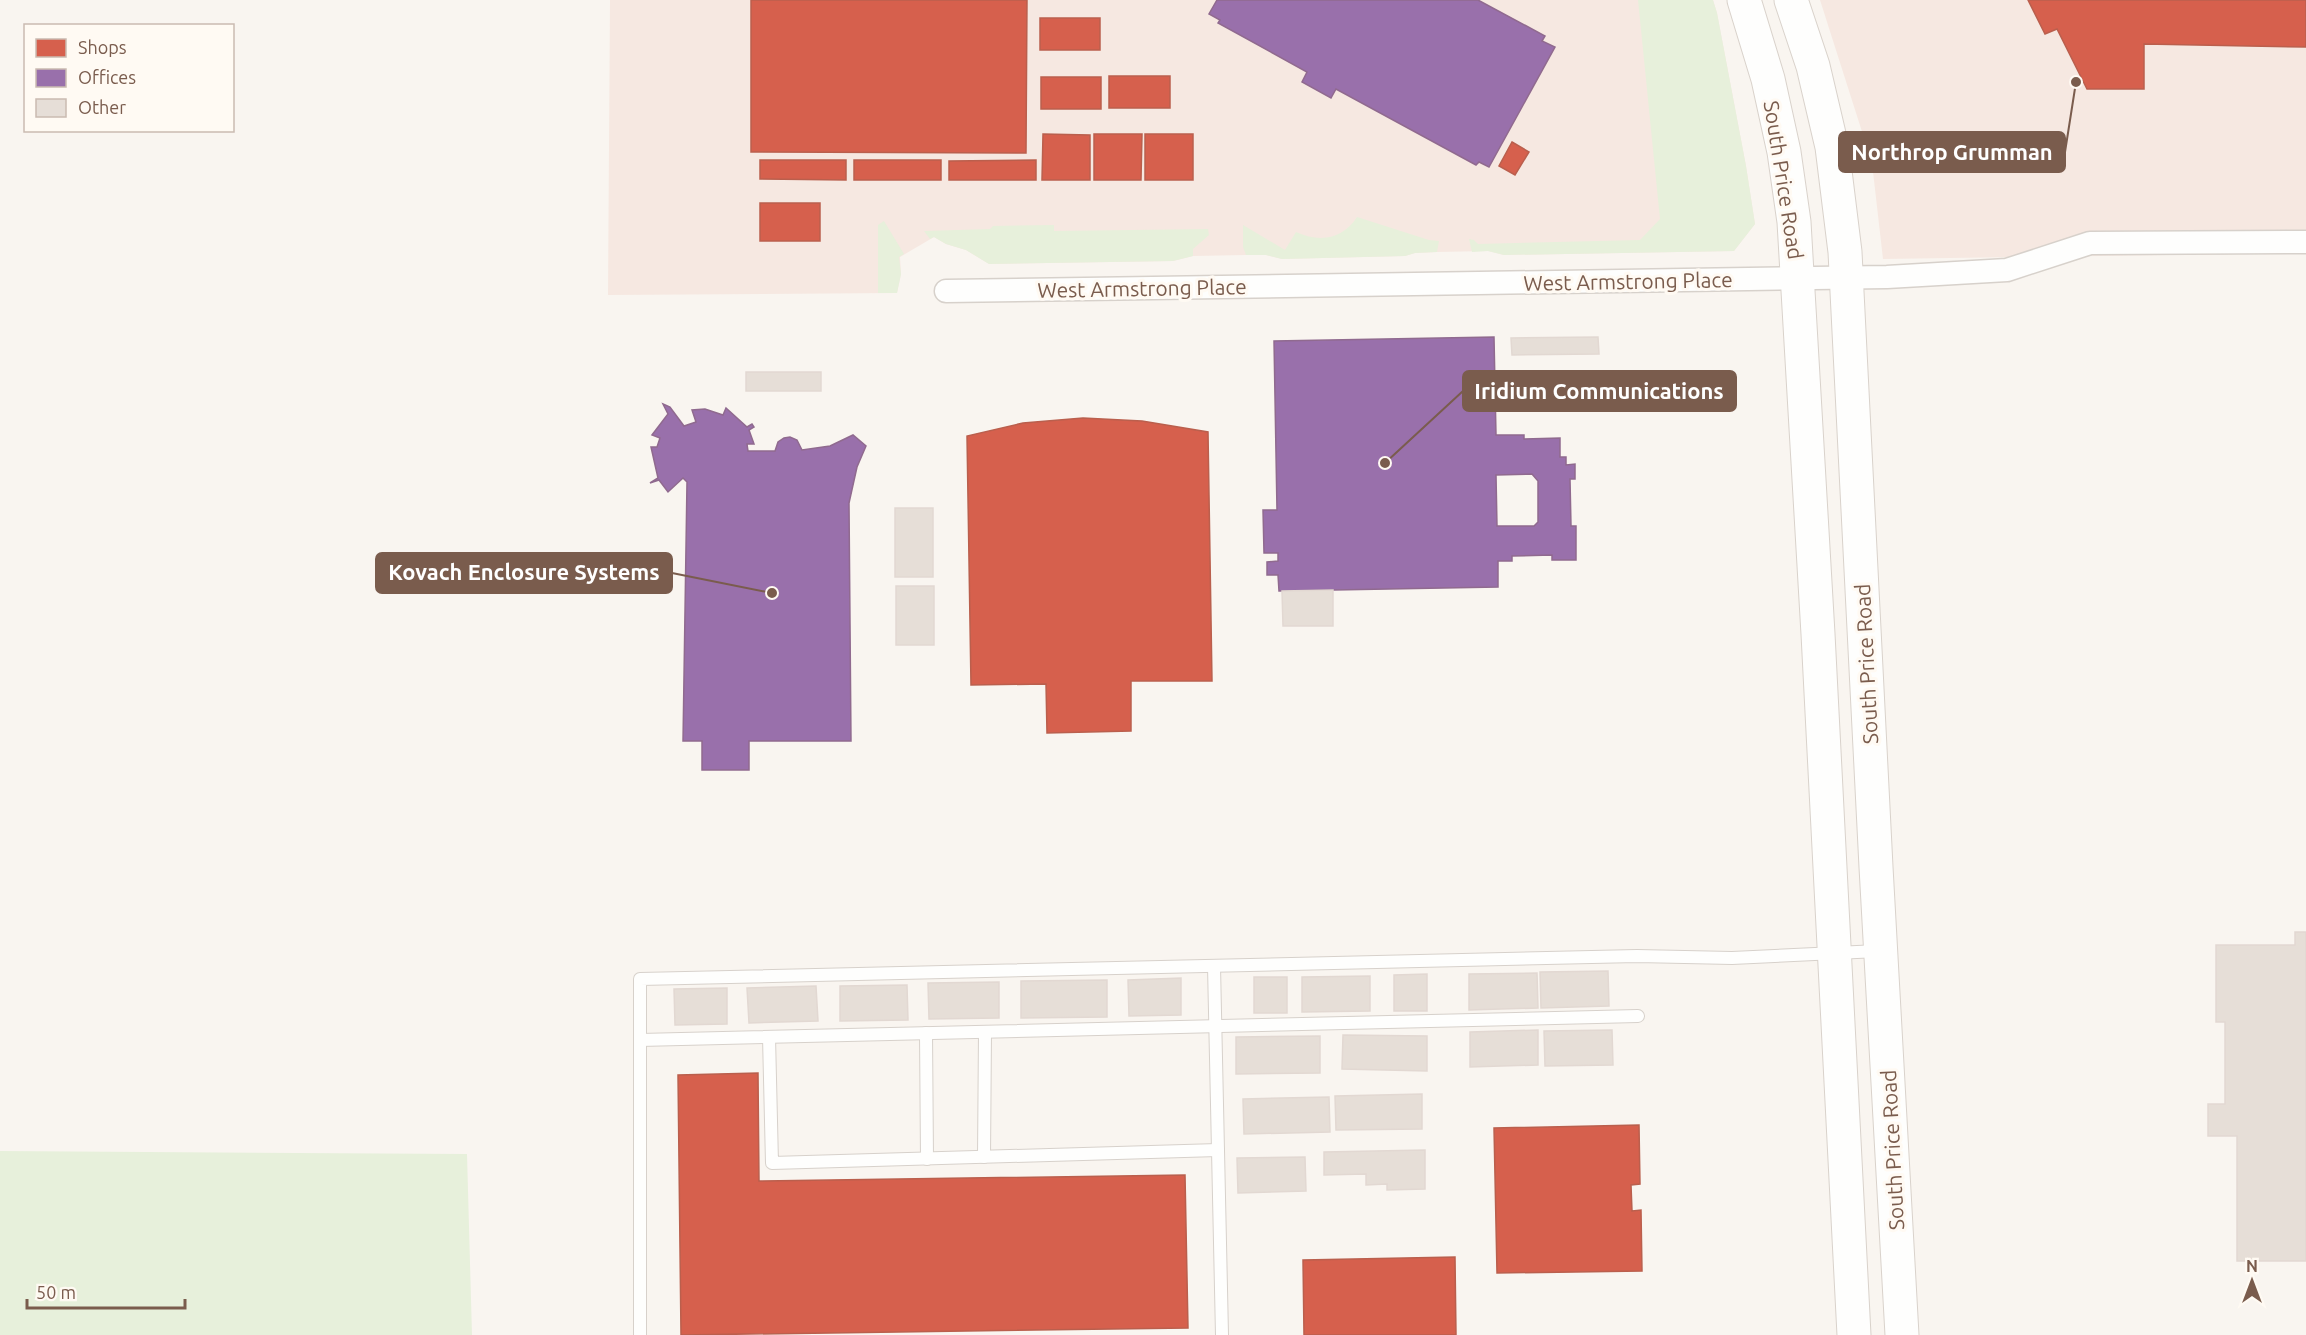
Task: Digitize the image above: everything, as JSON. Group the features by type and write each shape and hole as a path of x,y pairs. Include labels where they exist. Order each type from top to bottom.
{"main road":[{"name":"South Price Road","path":"1744,0 1768,79 1784,152 1799,278 1854,1335"},
{"name":"South Price Road","path":"1791,0 1813,66 1832,147 1841,205 1845,252 1902,1335"}],"street":[{"name":"West Armstrong Place","path":"946,291 1845,278 2007,270 2090,243 2306,242"}],"lane":[{"path":"640,1335 640,979 1637,956 1732,958 1881,951"},
{"path":"1214,966 1222,1335"},
{"path":"640,1040 1638,1016"},
{"path":"984,1157 985,1032"},
{"path":"926,1033 927,1159"},
{"path":"769,1037 772,1163 1218,1150"}],"shaded area":[{"path":"610,0 1713,0 1746,166 1755,224 1734,251 1504,255 1488,251 1282,259 1266,255 1246,255 1193,256 1173,261 989,264 966,250 946,244 934,237 900,257 901,274 897,293 608,295"},
{"path":"1820,0 2306,0 2306,253 1883,259 1872,163"}],"green space":[{"path":"1638,0 1713,0 1746,166 1755,224 1734,251 1504,255 1488,251 1472,252 1469,239 1478,244 1640,240 1660,219"},
{"path":"1357,217 1429,240 1439,241 1437,252 1405,256 1282,259 1266,255 1246,255 1243,247 1243,225 1285,250 1296,232 1314,237 1330,237 1345,230"},
{"path":"884,221 904,254 899,257 901,274 897,293 878,293 878,225"},
{"path":"1054,225 1054,231 1208,229 1209,235 1193,249 1193,256 1173,261 989,264 966,250 946,244 934,237 930,239 924,231 990,229 993,226"},
{"path":"0,1151 467,1154 472,1335 0,1335"}],"building: Shops":[{"path":"751,0 1027,0 1026,153 751,152"},
{"path":"2028,0 2306,0 2306,47 2144,44 2144,89 2087,89 2057,29 2045,34"},
{"path":"1040,18 1100,18 1100,50 1040,50"},
{"path":"1109,76 1170,76 1170,108 1109,108"},
{"path":"1041,77 1101,77 1101,109 1041,109"},
{"path":"1043,134 1090,135 1090,180 1042,180"},
{"path":"1094,134 1142,134 1141,180 1094,180"},
{"path":"1145,134 1193,134 1193,180 1145,180"},
{"path":"1512,142 1529,152 1515,175 1499,166"},
{"path":"760,160 846,160 846,180 760,179"},
{"path":"854,160 941,160 941,180 854,180"},
{"path":"1036,160 1036,180 949,180 949,161"},
{"path":"760,203 820,203 820,241 760,241"},
{"path":"1083,418 1142,421 1208,432 1212,681 1131,681 1131,731 1047,733 1046,684 971,685 967,436 1023,423"},
{"path":"758,1073 759,1181 1185,1175 1188,1328 681,1335 678,1075"},
{"path":"1639,1125 1640,1184 1631,1185 1632,1211 1641,1210 1642,1271 1497,1273 1494,1128"},
{"path":"1455,1257 1456,1335 1304,1335 1303,1260"}],"building: Offices":[{"path":"1217,0 1478,0 1545,36 1542,41 1555,47 1489,167 1479,162 1476,165 1336,89 1331,98 1302,82 1307,72 1218,23 1220,20 1209,14"},
{"path":"1494,337 1496,435 1524,435 1524,439 1560,438 1560,457 1566,457 1566,465 1575,464 1575,479 1570,479 1571,526 1576,526 1576,560 1552,560 1552,555 1512,556 1512,561 1498,561 1498,587 1279,591 1278,575 1267,575 1267,562 1278,561 1278,553 1264,553 1263,510 1277,510 1274,341","holes":["1532,474 1538,481 1538,522 1534,526 1497,526 1496,475"]},
{"path":"663,404 670,407 684,426 696,422 692,410 705,409 723,415 726,408 747,427 752,424 754,427 749,430 754,444 747,444 748,451 775,451 778,442 790,437 797,440 802,450 830,446 853,435 866,446 857,467 849,503 851,741 749,741 749,770 702,770 702,741 683,741 687,482 683,478 668,492 659,480 650,483 658,478 651,447 657,447 660,438 652,435 668,414"}],"building: Other":[{"path":"1598,337 1599,354 1512,355 1511,338"},
{"path":"746,372 821,372 821,391 746,391"},
{"path":"895,508 933,508 933,577 895,577"},
{"path":"896,586 934,586 934,645 896,645"},
{"path":"1333,590 1333,626 1283,626 1282,591"},
{"path":"2295,932 2306,932 2306,1261 2237,1261 2237,1136 2208,1136 2208,1104 2225,1104 2225,1022 2216,1022 2216,945 2295,945"},
{"path":"1608,971 1609,1006 1541,1008 1540,972"},
{"path":"1537,973 1538,1008 1469,1010 1469,974"},
{"path":"1427,974 1427,1011 1394,1011 1394,975"},
{"path":"1370,976 1370,1011 1302,1012 1302,977"},
{"path":"1254,977 1287,977 1287,1013 1254,1013"},
{"path":"1181,978 1181,1015 1129,1016 1128,980"},
{"path":"1107,980 1107,1017 1021,1018 1021,981"},
{"path":"999,982 999,1018 929,1019 928,983"},
{"path":"907,985 908,1020 840,1021 840,986"},
{"path":"816,986 818,1021 749,1023 747,988"},
{"path":"727,988 727,1024 675,1025 674,989"},
{"path":"1538,1030 1538,1065 1470,1067 1470,1032"},
{"path":"1612,1030 1613,1065 1545,1066 1544,1031"},
{"path":"1343,1035 1427,1036 1427,1071 1342,1069"},
{"path":"1320,1036 1320,1073 1236,1074 1236,1037"},
{"path":"1422,1094 1422,1129 1336,1130 1335,1096"},
{"path":"1329,1097 1330,1132 1244,1134 1243,1099"},
{"path":"1425,1150 1425,1189 1387,1190 1387,1184 1366,1185 1366,1174 1324,1175 1324,1152"},
{"path":"1305,1157 1306,1191 1238,1193 1237,1158"}],"place":[{"name":"Northrop Grumman","path":"2076,82"},
{"name":"Iridium Communications","path":"1385,463"},
{"name":"Kovach Enclosure Systems","path":"772,593"}]}
